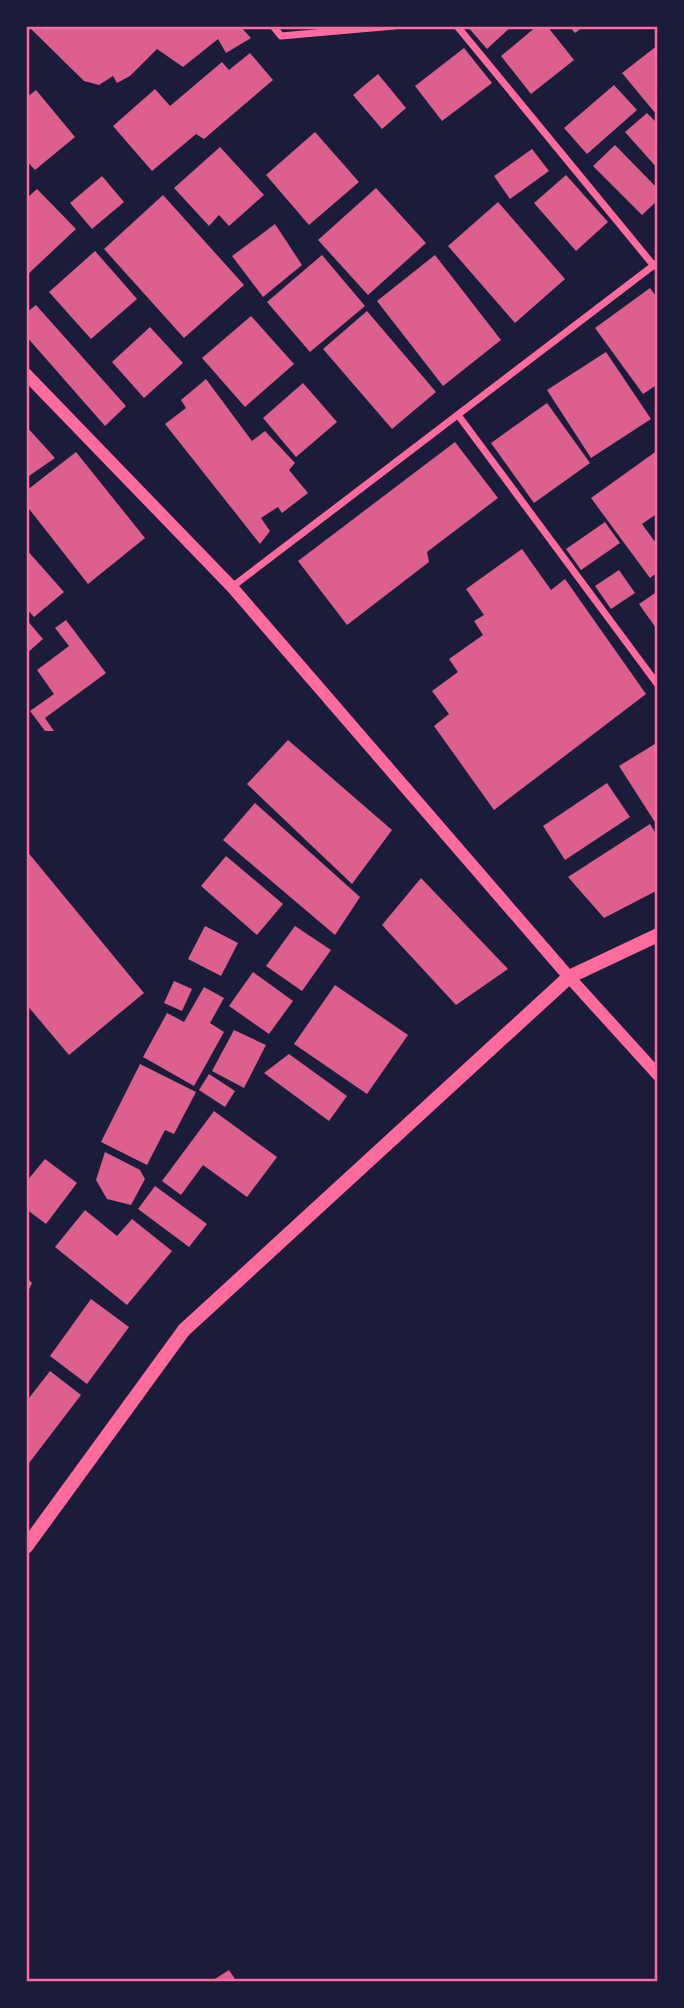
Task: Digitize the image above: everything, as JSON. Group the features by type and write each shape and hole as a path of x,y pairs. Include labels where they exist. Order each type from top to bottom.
{"main road":[{"path":"26,1547 184,1330 569,977 658,935"}],"street":[{"path":"273,26 281,36 394,26"},
{"path":"232,587 656,264 457,26"},
{"path":"26,374 232,587 569,977 658,1075"},
{"path":"458,415 658,685"}],"building":[{"path":"28,26 240,26 251,38 226,53 218,39 183,67 157,49 130,76 117,83 113,76 99,85 84,81"},
{"path":"467,26 512,26 487,49"},
{"path":"537,26 547,26 574,60 531,94 501,56"},
{"path":"569,26 584,26 575,33"},
{"path":"658,45 658,112 656,114 622,73"},
{"path":"464,48 492,83 442,121 415,86"},
{"path":"250,53 273,80 204,139 196,134 152,171 113,126 155,89 170,106 222,62 229,70"},
{"path":"378,74 406,108 382,129 353,95"},
{"path":"614,85 637,110 587,154 564,128"},
{"path":"36,90 75,137 35,170 26,160 26,98"},
{"path":"647,113 658,124 658,169 625,132"},
{"path":"315,132 359,182 309,225 266,175"},
{"path":"615,145 658,189 658,200 642,215 593,166"},
{"path":"220,147 264,195 229,226 219,215 209,226 174,188"},
{"path":"532,149 549,171 510,199 494,176"},
{"path":"566,175 608,222 576,251 534,203"},
{"path":"102,176 124,202 92,229 70,203"},
{"path":"376,188 426,243 368,295 318,240"},
{"path":"37,189 76,229 26,276 26,199"},
{"path":"163,195 244,285 184,338 104,249"},
{"path":"498,202 565,279 515,323 448,246"},
{"path":"275,224 302,265 263,297 232,256"},
{"path":"95,251 137,299 91,339 49,292"},
{"path":"322,255 365,306 310,352 267,302"},
{"path":"435,255 501,340 443,386 377,301"},
{"path":"650,288 658,299 658,384 643,394 595,328"},
{"path":"36,305 126,406 105,426 26,336 26,313"},
{"path":"367,311 436,392 392,429 323,349"},
{"path":"251,316 294,364 245,407 202,358"},
{"path":"150,327 183,363 144,398 112,362"},
{"path":"606,352 651,419 591,458 547,390"},
{"path":"206,379 252,441 265,431 295,463 289,470 308,493 282,513 278,507 261,518 270,531 260,544 165,424 186,408 181,400"},
{"path":"303,383 337,422 296,457 263,418"},
{"path":"547,403 590,463 534,503 491,443"},
{"path":"26,426 55,458 26,478"},
{"path":"455,442 498,498 427,552 429,562 347,625 298,561"},
{"path":"658,450 658,513 642,524 658,546 658,572 650,578 591,498"},
{"path":"76,452 145,538 88,584 26,505 26,491"},
{"path":"605,522 620,543 581,570 566,549"},
{"path":"26,549 64,592 34,617 26,608"},
{"path":"522,549 551,590 565,579 646,694 494,810 434,726 449,714 432,691 458,672 449,659 483,635 474,621 484,615 466,589"},
{"path":"619,570 635,593 611,609 595,586"},
{"path":"658,591 658,631 639,604"},
{"path":"26,619 43,639 26,654"},
{"path":"66,620 106,673 45,718 54,731 45,731 30,711 54,694 37,670 69,646 55,628"},
{"path":"288,740 392,830 352,884 247,784"},
{"path":"658,742 658,827 619,766"},
{"path":"607,783 630,817 565,860 543,826"},
{"path":"255,803 360,897 335,935 223,840"},
{"path":"650,824 658,837 658,890 604,918 568,877"},
{"path":"26,850 144,993 69,1055 26,1004"},
{"path":"226,856 283,904 257,935 201,886"},
{"path":"421,878 508,969 456,1005 382,925"},
{"path":"205,926 238,943 221,976 188,959"},
{"path":"295,926 331,950 302,991 266,966"},
{"path":"253,972 293,1001 269,1034 229,1006"},
{"path":"174,981 192,989 182,1011 164,1003"},
{"path":"335,985 408,1035 367,1094 294,1044"},
{"path":"204,987 224,998 210,1023 224,1032 194,1086 143,1057 167,1013 184,1022"},
{"path":"234,1030 266,1045 244,1088 212,1071"},
{"path":"289,1054 347,1096 329,1121 264,1073"},
{"path":"140,1064 196,1092 174,1134 165,1130 147,1165 101,1142"},
{"path":"209,1074 235,1091 225,1107 199,1090"},
{"path":"214,1111 277,1157 247,1197 203,1165 181,1195 162,1181"},
{"path":"105,1152 140,1170 145,1179 131,1205 107,1199 96,1180"},
{"path":"45,1159 77,1183 46,1224 26,1209 26,1182"},
{"path":"155,1186 207,1224 189,1247 138,1209"},
{"path":"85,1210 117,1236 132,1219 172,1251 127,1305 55,1247"},
{"path":"26,1277 32,1283 26,1296"},
{"path":"91,1299 129,1327 87,1384 50,1356"},
{"path":"50,1371 81,1395 26,1467 26,1402"},
{"path":"229,1970 237,1982 210,1982"}]}
